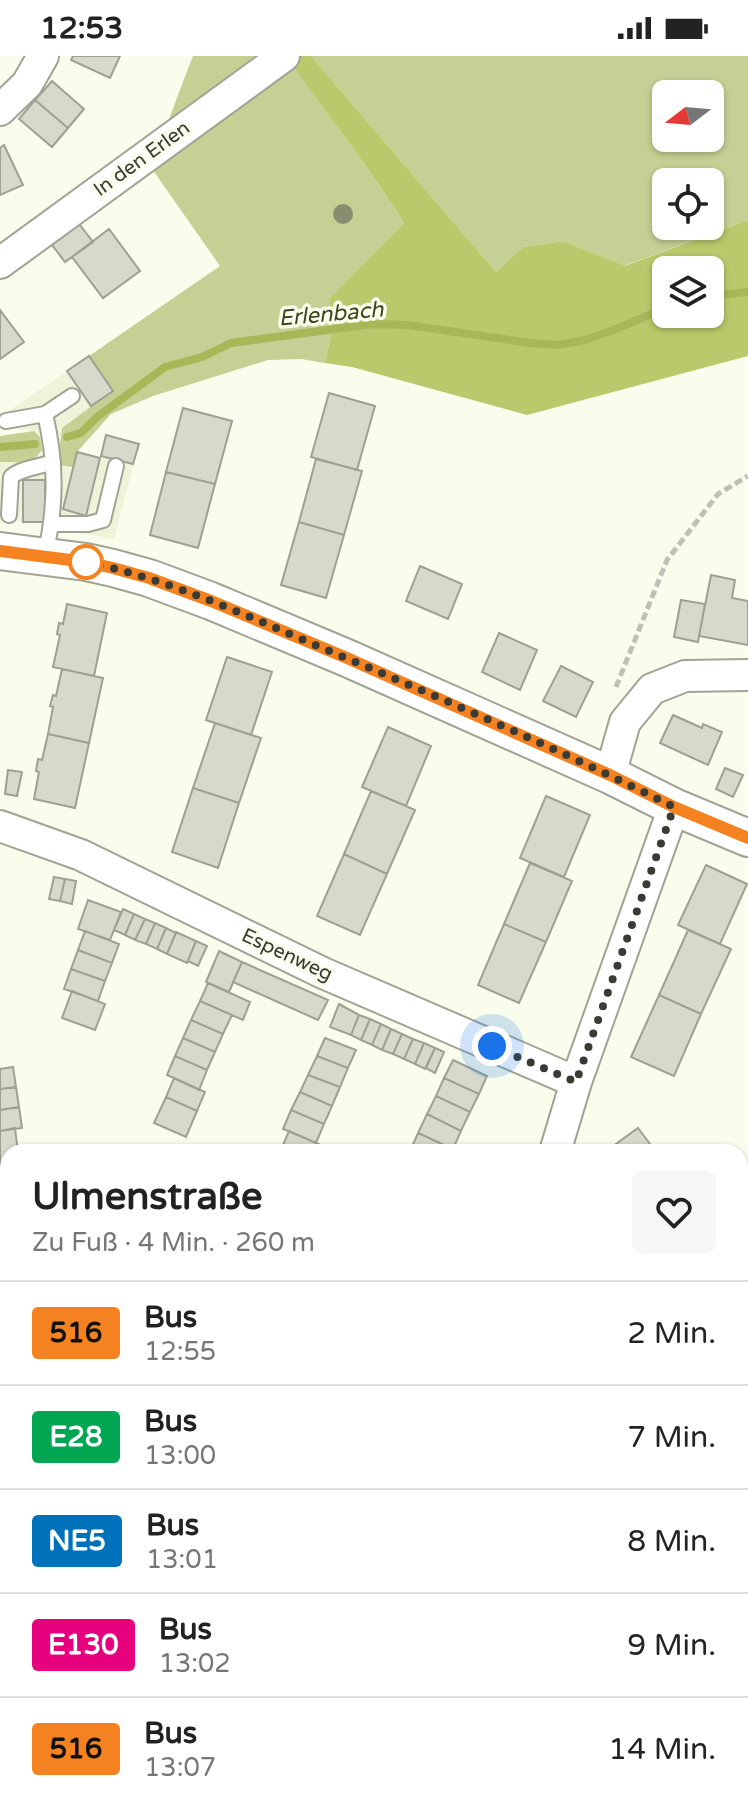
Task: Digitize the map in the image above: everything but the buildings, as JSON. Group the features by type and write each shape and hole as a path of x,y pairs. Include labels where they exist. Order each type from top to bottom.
{"street":[{"path":"0,110 27,84 43,56"},
{"name":"In den Erlen","path":"0,263 284,56"},
{"path":"0,551 48,540 113,568 211,601 347,658 748,838"},
{"path":"610,775 625,722 652,689 685,676 748,675"},
{"path":"557,1144 576,1082 674,807"},
{"name":"Espenweg","path":"0,826 81,855 323,973 576,1082"}],"lane":[{"path":"6,421 45,414 72,396"},
{"path":"45,414 53,462 48,540 103,520 116,466"},
{"path":"9,515 11,477 18,471 53,462"}],"path":[{"path":"625,722 616,687 667,560 718,494 748,476"}],"shaded area":[{"path":"89,356 113,391 62,428 77,452 100,458 106,435 139,444 114,539 63,530 45,522 0,521 0,462 32,462 34,431 0,427 0,417"}],"green space":[{"path":"193,56 265,56 166,127 189,66"},
{"path":"297,56 311,56 496,272 523,247 563,241 625,266 695,240 724,240 724,229 748,220 748,356 527,415 352,367 325,363 332,329 329,299 404,223 290,61"},
{"path":"311,56 748,56 748,220 724,229 724,168 652,168 652,240 694,240 624,266 563,241 523,247 496,272"},
{"path":"290,60 404,223 329,299 332,329 325,363 301,359 268,360 153,396 111,414 77,452 73,467 58,465 62,428 112,391 89,356 220,266 150,166"},
{"path":"34,431 40,437 42,450 32,462 0,462 0,436"}],"waterway":[{"name":"Erlenbach","path":"724,295 748,292"},
{"name":"Erlenbach","path":"67,437 81,433 97,417 165,367 202,357 231,343 372,324 407,325 557,345 585,340 652,314"},
{"name":"Erlenbach","path":"0,447 35,444"}],"bus line":[{"name":"516","path":"0,551 113,568 211,601 347,658 748,838"}],"route":[{"path":"86,562 149,578 211,601 610,775 674,807 576,1082 492,1046"}]}
